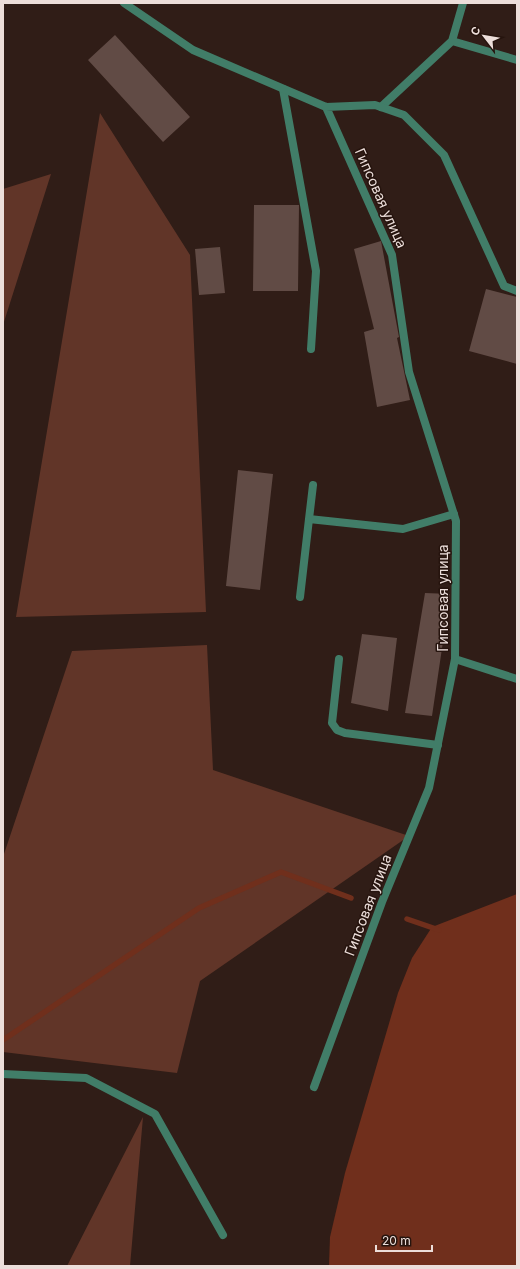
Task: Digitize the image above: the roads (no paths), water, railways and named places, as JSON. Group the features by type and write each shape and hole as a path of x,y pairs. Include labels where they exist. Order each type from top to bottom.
{"street":[{"path":"124,3 193,50 326,107 375,105 404,115 444,155 504,286 517,291"},
{"path":"381,107 452,41 463,3"},
{"path":"452,41 517,60"},
{"path":"283,89 316,271 311,349"},
{"name":"Гипсовая улица","path":"314,1087 382,902 429,788 455,659 456,521 409,372 392,255 326,107"},
{"path":"300,596 312,485"},
{"path":"309,519 403,529 454,514"},
{"path":"339,659 332,723 337,730 345,733 438,745"},
{"path":"455,659 517,679"},
{"path":"3,1074 86,1078 155,1114 222,1235"}],"waterway":[{"path":"3,1040 199,908 281,872 351,898"},
{"path":"407,919 439,930"}]}
